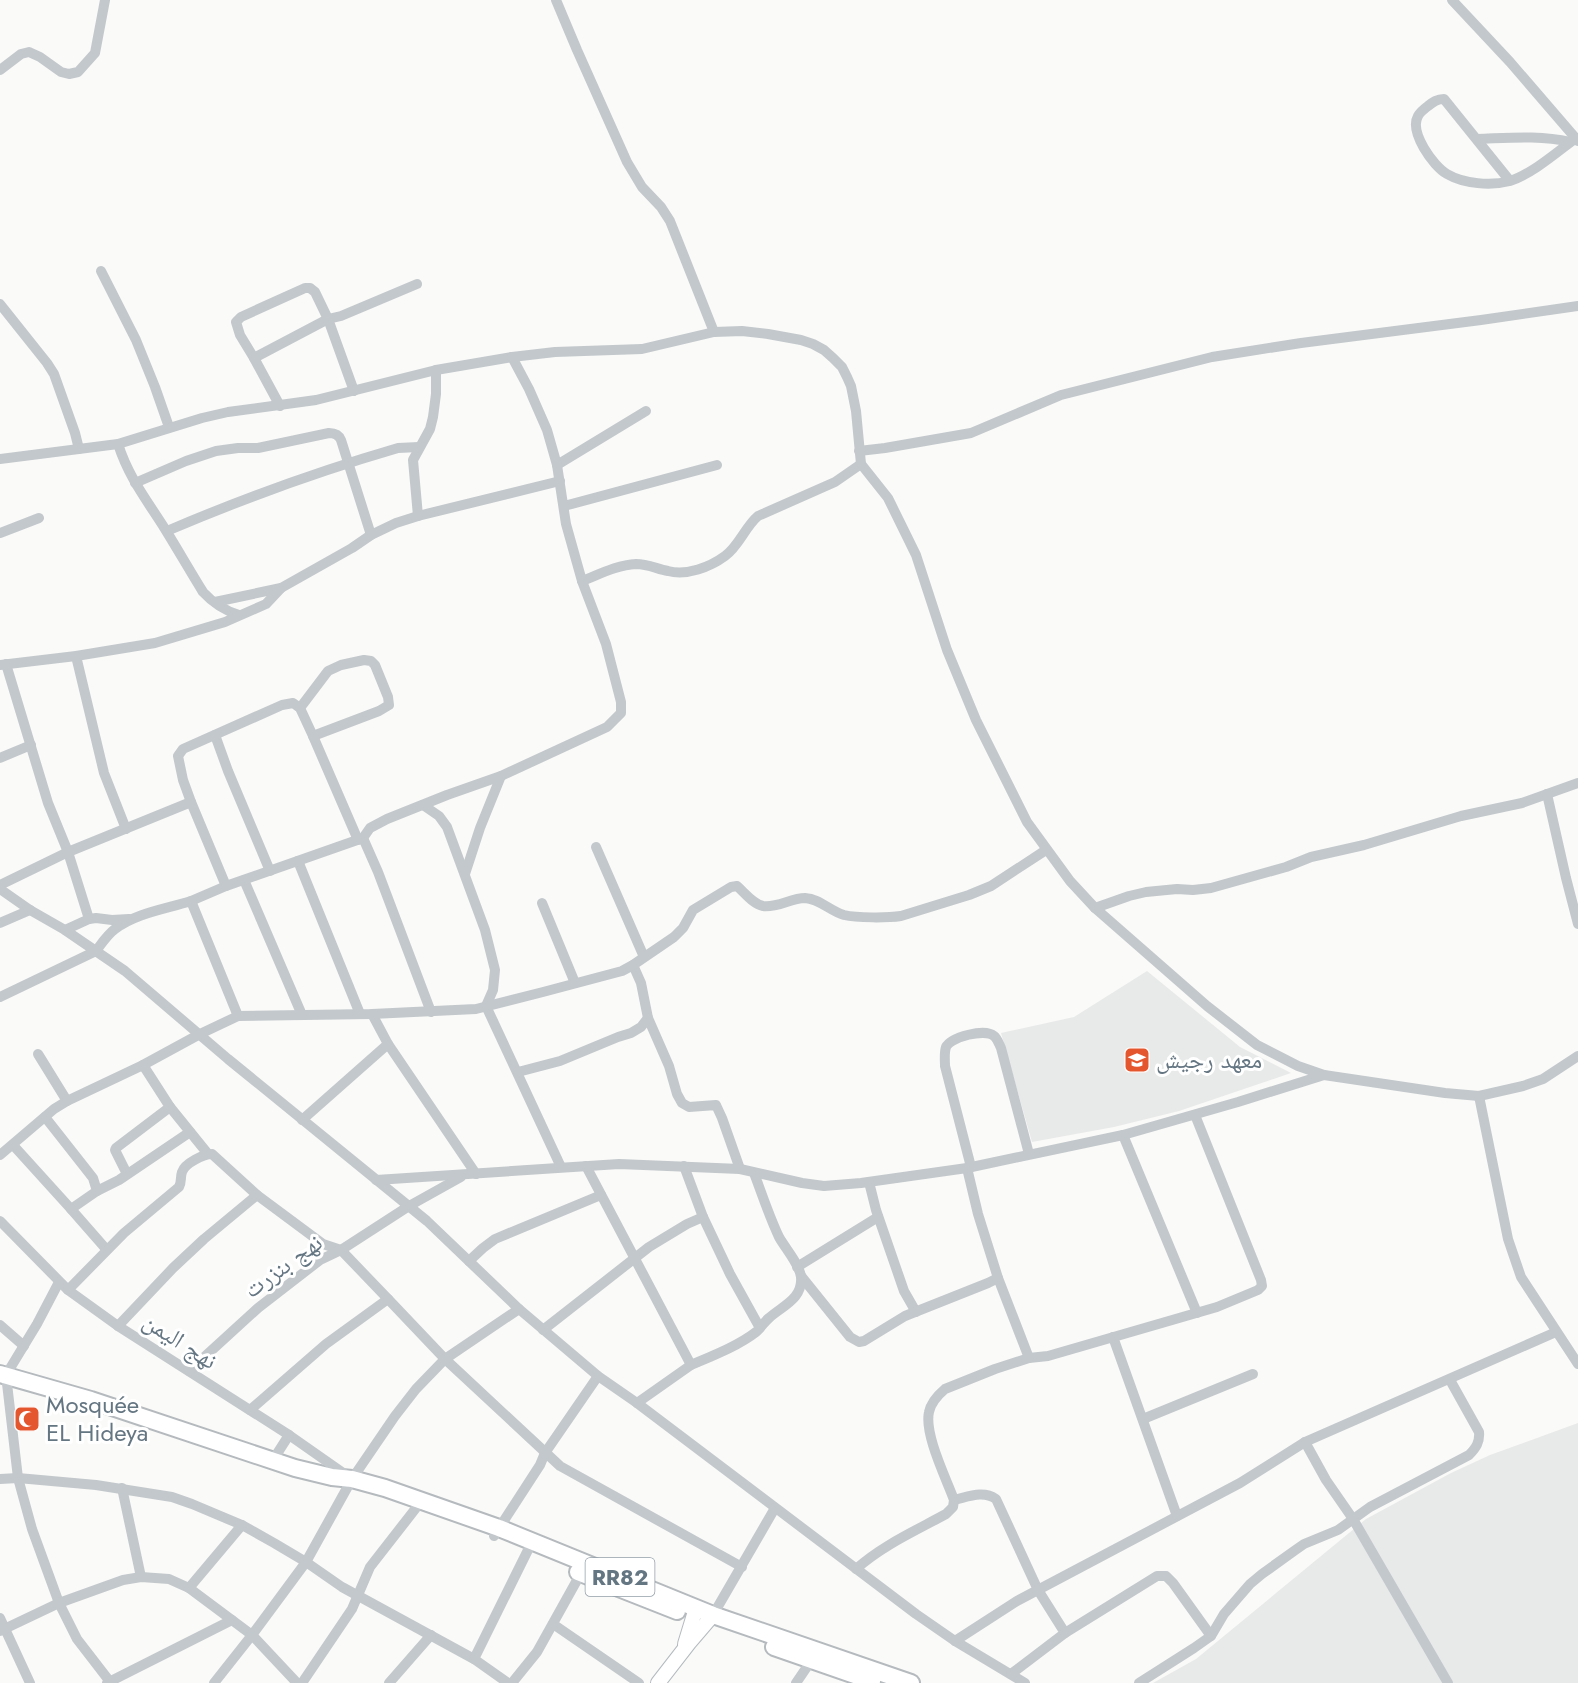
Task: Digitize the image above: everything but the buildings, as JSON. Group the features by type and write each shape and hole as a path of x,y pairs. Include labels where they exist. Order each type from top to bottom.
{"main road":[{"name":"RR82","path":"3,1375 91,1400 305,1471 332,1477 416,1508 497,1532 528,1550 581,1574 702,1616 910,1683"},
{"name":"RR82","path":"350,1483 385,1488 811,1660 877,1683"}],"street":[{"path":"0,70 21,54 29,52 61,72 72,74 78,72 95,53 105,0"},
{"path":"556,0 631,169 642,187 661,207 670,221 714,332"},
{"path":"1452,0 1510,62 1575,141"},
{"path":"1510,181 1444,99 1437,100 1421,111 1417,117 1418,137 1438,166 1445,173 1456,178 1483,184 1510,181 1575,141"},
{"path":"1477,139 1537,137 1575,141"},
{"path":"101,271 136,340 169,427"},
{"path":"254,358 328,319 341,316 417,284"},
{"path":"280,406 240,335 236,325 237,319 302,288 310,288 315,292 328,319 354,391"},
{"path":"0,304 54,374 79,449"},
{"path":"859,451 971,433 1061,394 1212,357 1578,306"},
{"path":"0,459 118,444 169,427 228,412 280,406 354,391 436,370 512,357 555,352 642,349 714,332 742,331 801,340 824,350 842,368 851,386 856,411 861,464 888,498 916,555 947,651 976,720 1027,822 1070,881 1095,908 1207,1006 1257,1044 1298,1066 1324,1075 1479,1096 1543,1079 1578,1056"},
{"path":"0,997 96,951 104,939 116,928 135,918 191,901 226,886 361,839 376,824 501,776 607,727 621,713 621,702 606,644 582,581 566,524 557,465 547,430 512,357"},
{"path":"418,516 412,465 414,455 433,417 436,370"},
{"path":"557,465 646,411"},
{"path":"135,483 216,451 258,448 329,433 339,436 371,536"},
{"path":"118,444 135,483 203,592 214,602 239,615"},
{"path":"167,531 214,510 271,489 402,447 419,447"},
{"path":"582,581 625,565 647,565 680,573 705,567 727,555 758,516 824,488 846,476 861,464"},
{"path":"564,506 717,465"},
{"path":"89,919 3,664 76,656 155,643 208,628 266,604 281,588 385,528 418,516 560,481"},
{"path":"0,533 39,518"},
{"path":"214,602 281,588"},
{"path":"76,656 104,773 126,829"},
{"path":"300,708 328,671 361,660 371,661 375,665 389,705 313,736"},
{"path":"226,886 191,802 177,756 183,749 282,705 293,703 300,708 378,872 431,1012"},
{"path":"216,735 232,782 270,871"},
{"path":"0,758 31,745"},
{"path":"465,874 501,776"},
{"path":"1095,908 1146,892 1211,888 1287,867 1311,857 1364,845 1461,816 1522,803 1578,783"},
{"path":"1547,794 1578,924"},
{"path":"191,802 68,852 0,887 30,910 125,971 302,1120 409,1206 519,1309 598,1376 916,1614 955,1641 1025,1683"},
{"path":"423,805 445,823 465,874 485,930 495,970 493,990 486,1006 561,1167"},
{"path":"596,847 644,957"},
{"path":"106,1249 71,1209 5,1147 67,1101 238,1016 372,1014 476,1009 622,970 633,965 674,937 693,910 731,887 739,887 762,906 807,898 844,915 889,918 969,895 991,886 1046,850"},
{"path":"298,861 360,1014"},
{"path":"244,880 302,1015"},
{"path":"191,901 238,1016"},
{"path":"543,903 575,983"},
{"path":"0,923 30,910"},
{"path":"64,930 89,919 135,918"},
{"path":"633,965 641,983 648,1018 682,1102 688,1107 716,1105 723,1118 740,1169"},
{"path":"372,1014 388,1044 470,1174"},
{"path":"518,1072 560,1061 631,1033 641,1027 648,1018"},
{"path":"1029,1154 1001,1048 995,1036 989,1033 973,1034 950,1042 946,1048 945,1066 978,1215 998,1278 1029,1358"},
{"path":"302,1120 388,1044"},
{"path":"38,1054 67,1101"},
{"path":"143,1065 170,1107 208,1154"},
{"path":"376,1180 619,1164 740,1169 824,1186 868,1182 969,1167 1123,1135 1324,1075"},
{"path":"1479,1096 1508,1239 1521,1277 1578,1364"},
{"path":"127,1174 115,1152 116,1148 170,1107"},
{"path":"856,1569 885,1546 946,1514 953,1507 954,1500 929,1433 928,1414 931,1405 945,1389 1029,1358 1048,1356 1216,1307 1258,1290 1262,1286 1195,1115"},
{"path":"45,1117 93,1178 97,1191"},
{"path":"71,1209 190,1132"},
{"path":"1123,1135 1197,1313"},
{"path":"232,1620 109,1682 77,1639 59,1603 32,1529 18,1478 3,1375 63,1286 179,1187 182,1183 182,1171 185,1168 202,1155 208,1154 215,1156 257,1195 323,1244 341,1250 445,1359 560,1466 742,1567"},
{"path":"586,1166 691,1365"},
{"path":"684,1166 703,1217 730,1274 760,1328"},
{"path":"754,1173 780,1238 799,1272 850,1337 859,1342 905,1316 998,1278"},
{"name":"نهج بنزرت","path":"189,1371 258,1308 320,1260 341,1250 409,1206 470,1174"},
{"path":"868,1182 904,1291 916,1312"},
{"path":"118,1326 173,1268 257,1195"},
{"path":"469,1261 495,1239 601,1195"},
{"path":"543,1330 648,1247 703,1217"},
{"path":"799,1272 878,1217"},
{"name":"نهج اليمن","path":"0,1221 63,1286 118,1326 289,1435 350,1483"},
{"path":"637,1403 691,1365 724,1351 757,1332 768,1319 797,1296 800,1289 799,1272"},
{"path":"250,1410 327,1344 388,1299"},
{"path":"213,1683 306,1562 350,1483 409,1398 445,1359 519,1309"},
{"path":"0,1325 24,1346"},
{"path":"955,1641 1017,1601 1240,1483 1305,1442 1556,1332"},
{"path":"1113,1337 1177,1516"},
{"path":"1143,1419 1253,1374"},
{"path":"497,1532 540,1465 545,1453 598,1376"},
{"path":"1139,1683 1211,1636 1224,1614 1250,1584 1304,1544 1338,1530 1370,1507 1469,1455 1477,1447 1479,1432 1450,1380"},
{"path":"273,1460 289,1435"},
{"path":"1305,1442 1326,1480 1353,1519 1448,1683"},
{"path":"305,1471 313,1452"},
{"path":"0,1479 58,1480 122,1488 172,1497 201,1507 242,1525 306,1562 342,1587 474,1659 508,1683"},
{"path":"122,1488 141,1576"},
{"path":"954,1500 982,1494 996,1499 1038,1590 1065,1633"},
{"path":"302,1683 352,1609 370,1567 416,1508"},
{"path":"658,1683 684,1649 702,1616 742,1567 775,1508"},
{"path":"189,1588 242,1525"},
{"path":"474,1659 528,1550"},
{"path":"512,1683 537,1652 581,1574"},
{"path":"30,1683 1,1626 115,1582 141,1576 169,1580 189,1588 252,1635 297,1683"},
{"path":"1011,1674 1065,1633 1157,1576 1166,1576 1173,1583 1211,1636"},
{"path":"553,1624 639,1683"},
{"path":"394,1681 431,1635"},
{"path":"796,1683 811,1660"}],"shaded area":[{"name":"معهد رجيش","path":"1147,971 1240,1047 1291,1073 1179,1111 1114,1127 1032,1142 1001,1033 1074,1017"},
{"path":"1578,1423 1578,1683 1153,1683 1196,1659 1366,1519 1451,1473 1490,1455"}],"place":[{"name":"معهد رجيش","path":"1137,1060"},
{"name":"Mosquée EL Hideya","path":"27,1419"}]}
